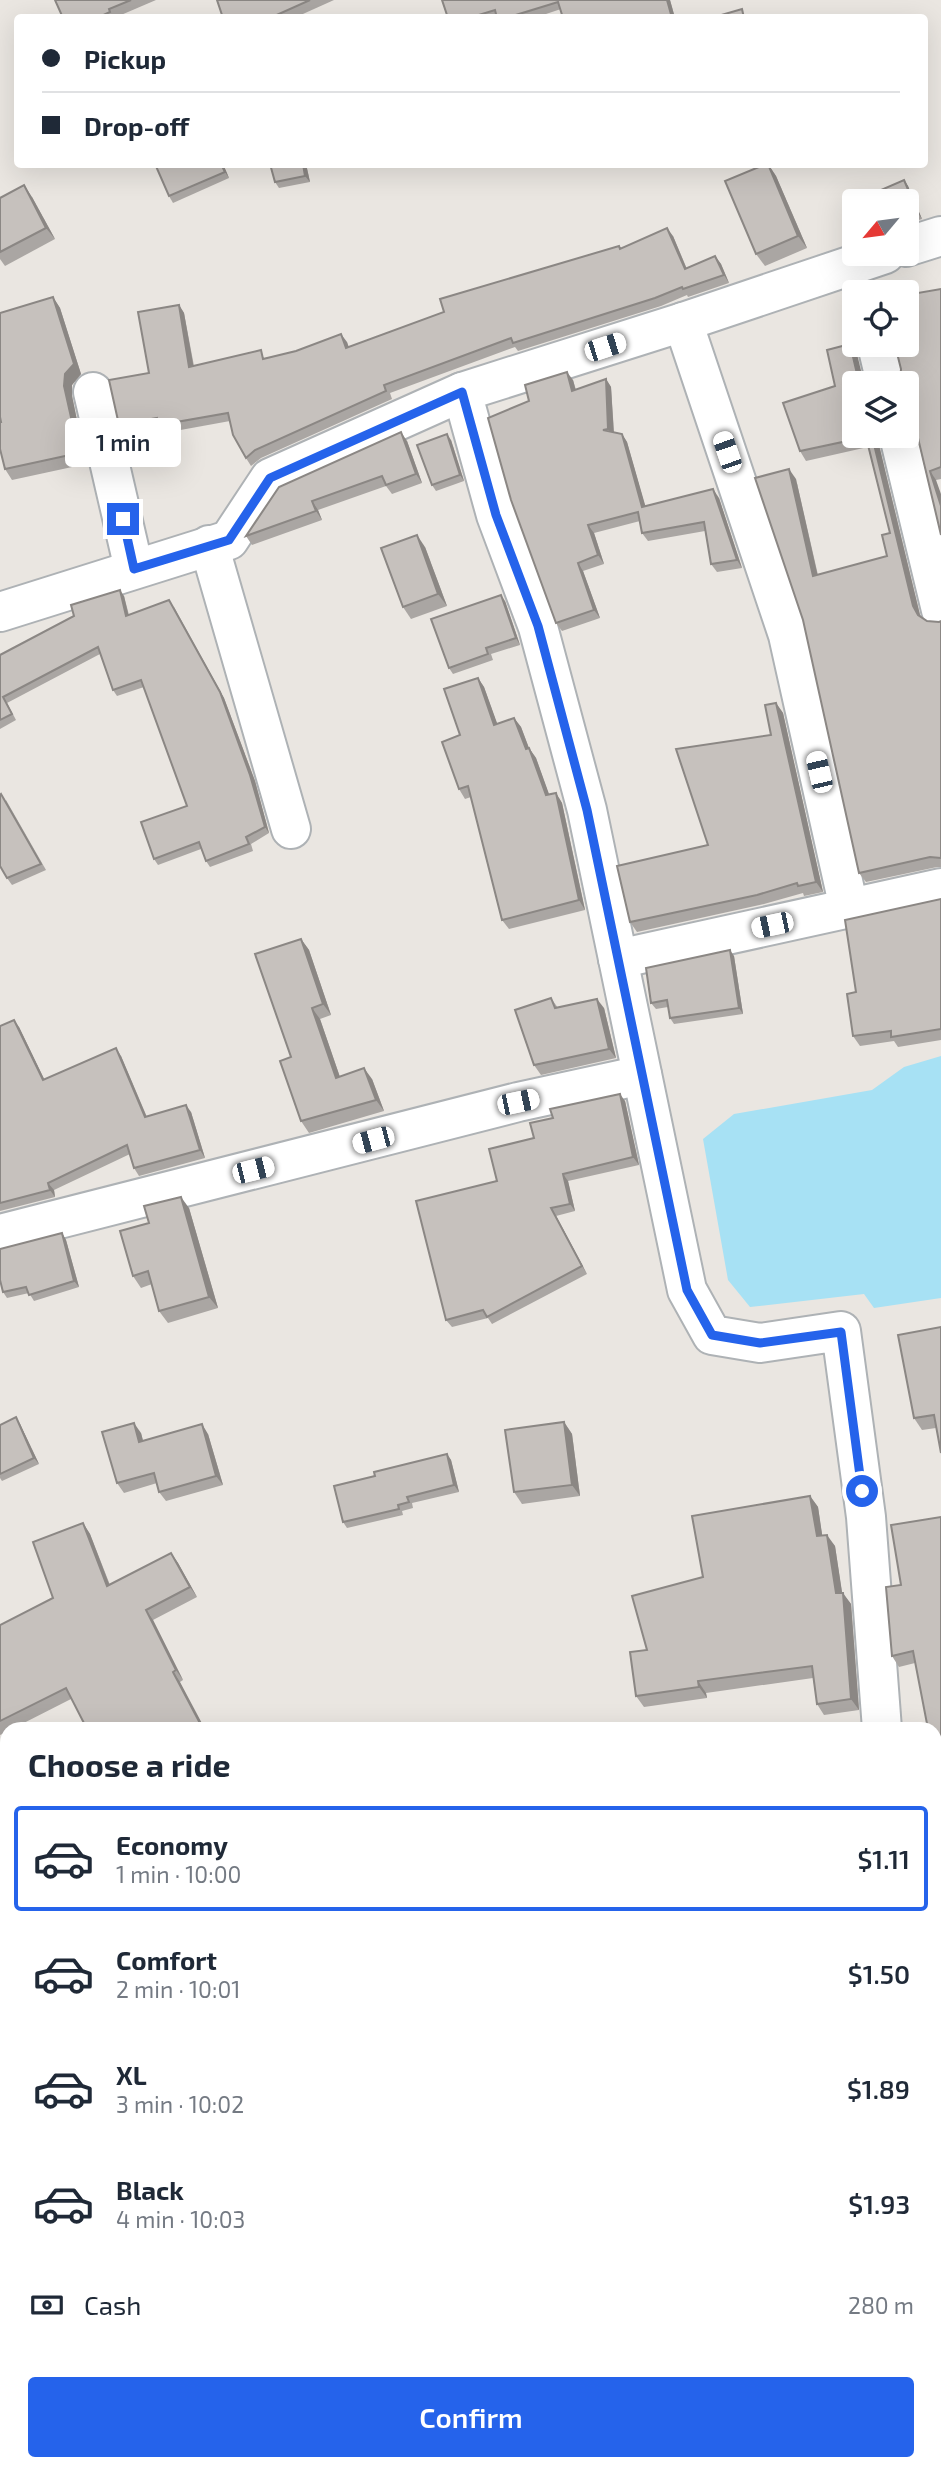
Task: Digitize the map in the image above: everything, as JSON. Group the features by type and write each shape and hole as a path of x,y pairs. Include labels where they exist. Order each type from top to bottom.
{"street":[{"path":"919,243 941,236"},
{"path":"0,612 229,540 270,478 462,392 683,322 869,270"},
{"path":"683,322 788,635 849,908"},
{"path":"93,392 134,569"},
{"path":"462,392 496,515 538,626 587,810 687,1290 712,1335 760,1343 841,1332 866,1517 881,1722"},
{"path":"903,448 931,526 941,610"},
{"path":"209,545 290,829"},
{"path":"618,959 941,888"},
{"path":"0,1234 518,1102 642,1075"}],"water":[{"path":"941,1056 941,1298 874,1308 864,1294 750,1307 728,1280 703,1139 734,1114 872,1090 904,1067"}],"building":[{"path":"55,0 131,0 109,9 110,12 106,14 61,14"},
{"path":"217,0 310,0 279,14 222,14"},
{"path":"442,0 667,0 671,14 562,14 558,2 519,14 496,14 495,10 482,14 447,14"},
{"path":"742,9 743,14 725,14"},
{"path":"157,168 223,168 225,172 169,196"},
{"path":"271,168 304,168 305,176 275,182"},
{"path":"756,168 770,168 798,236 756,254 725,181"},
{"path":"904,180 908,189 883,189"},
{"path":"24,185 46,228 0,252 0,198"},
{"path":"667,228 685,269 715,256 724,275 513,343 511,338 384,385 386,391 255,450 246,458 233,435 228,413 159,425 157,418 119,425 109,380 149,373 138,312 179,305 189,367 261,350 263,359 296,351 341,334 346,348 444,312 440,299 619,246 620,249"},
{"path":"941,289 941,467 930,471 941,506 941,535 919,442 919,371 901,371 898,357 919,357 919,293"},
{"path":"53,297 74,364 65,374 64,386 79,453 5,469 0,449 0,313"},
{"path":"842,346 842,357 853,357 856,371 842,371 842,442 800,451 783,403 835,386 827,350"},
{"path":"567,372 572,391 606,379 608,429 603,430 622,434 642,507 713,489 737,560 711,564 704,522 642,533 638,512 588,525 598,555 578,563 594,610 556,623 511,500 488,418 529,401 525,385"},
{"path":"401,432 416,474 386,485 382,476 312,501 316,511 246,536 279,487"},
{"path":"447,434 460,475 432,485 417,445"},
{"path":"869,448 875,448 913,606 918,615 927,621 941,621 941,858 930,857 859,873 803,620 755,478 789,469 813,576 887,556 882,535 890,533"},
{"path":"417,535 438,594 403,607 381,548"},
{"path":"120,590 126,616 169,600 220,692 250,775 265,827 246,837 249,844 206,861 199,842 154,859 141,822 187,806 141,680 113,690 98,647 3,697 12,714 0,720 0,655 74,616 71,605"},
{"path":"501,595 516,638 486,648 488,654 449,668 431,619"},
{"path":"478,678 494,725 514,718 526,749 529,748 546,795 556,793 579,900 502,920 468,786 459,789 442,742 460,735 444,689"},
{"path":"776,703 816,882 798,886 797,883 757,895 630,922 617,866 708,845 676,749 771,735 765,705"},
{"path":"1,794 41,864 7,878 0,866"},
{"path":"941,899 941,1029 891,1037 891,1031 853,1036 847,994 856,992 845,920"},
{"path":"301,939 323,1004 312,1008 336,1078 364,1068 376,1100 301,1121 280,1061 291,1057 255,954"},
{"path":"730,950 739,1008 670,1018 667,1000 651,1003 646,968"},
{"path":"551,998 555,1008 597,999 609,1049 534,1065 515,1010"},
{"path":"14,1020 43,1080 116,1048 145,1117 186,1105 200,1150 134,1168 127,1145 48,1183 50,1190 0,1203 0,1026"},
{"path":"620,1094 633,1157 563,1174 570,1204 551,1208 582,1266 487,1317 483,1310 446,1320 416,1201 497,1181 489,1149 534,1138 530,1123 553,1118 550,1109"},
{"path":"181,1197 209,1297 159,1311 148,1271 133,1276 120,1231 149,1223 144,1206"},
{"path":"62,1233 74,1281 29,1295 26,1287 3,1292 0,1280 0,1249"},
{"path":"941,1327 941,1453 934,1415 914,1418 898,1335"},
{"path":"16,1417 34,1458 0,1474 0,1425"},
{"path":"564,1422 572,1485 514,1492 505,1430"},
{"path":"134,1423 139,1442 202,1424 216,1476 159,1492 154,1473 117,1483 102,1432"},
{"path":"447,1454 454,1485 407,1497 409,1502 398,1505 399,1509 343,1522 334,1486 375,1476 374,1472"},
{"path":"810,1496 817,1536 827,1535 836,1593 843,1593 851,1699 817,1704 812,1666 698,1681 699,1687 636,1696 630,1652 647,1650 632,1596 703,1577 692,1516"},
{"path":"941,1517 941,1722 927,1722 913,1651 892,1656 886,1587 901,1585 891,1525"},
{"path":"83,1523 107,1586 171,1553 190,1587 146,1610 176,1670 173,1672 199,1722 83,1722 66,1688 0,1721 0,1625 53,1598 33,1542"}],"route":[{"path":"123,519 134,569 229,540 270,478 462,392 496,515 538,626 587,810 687,1290 712,1335 760,1343 841,1332 862,1491"}]}
